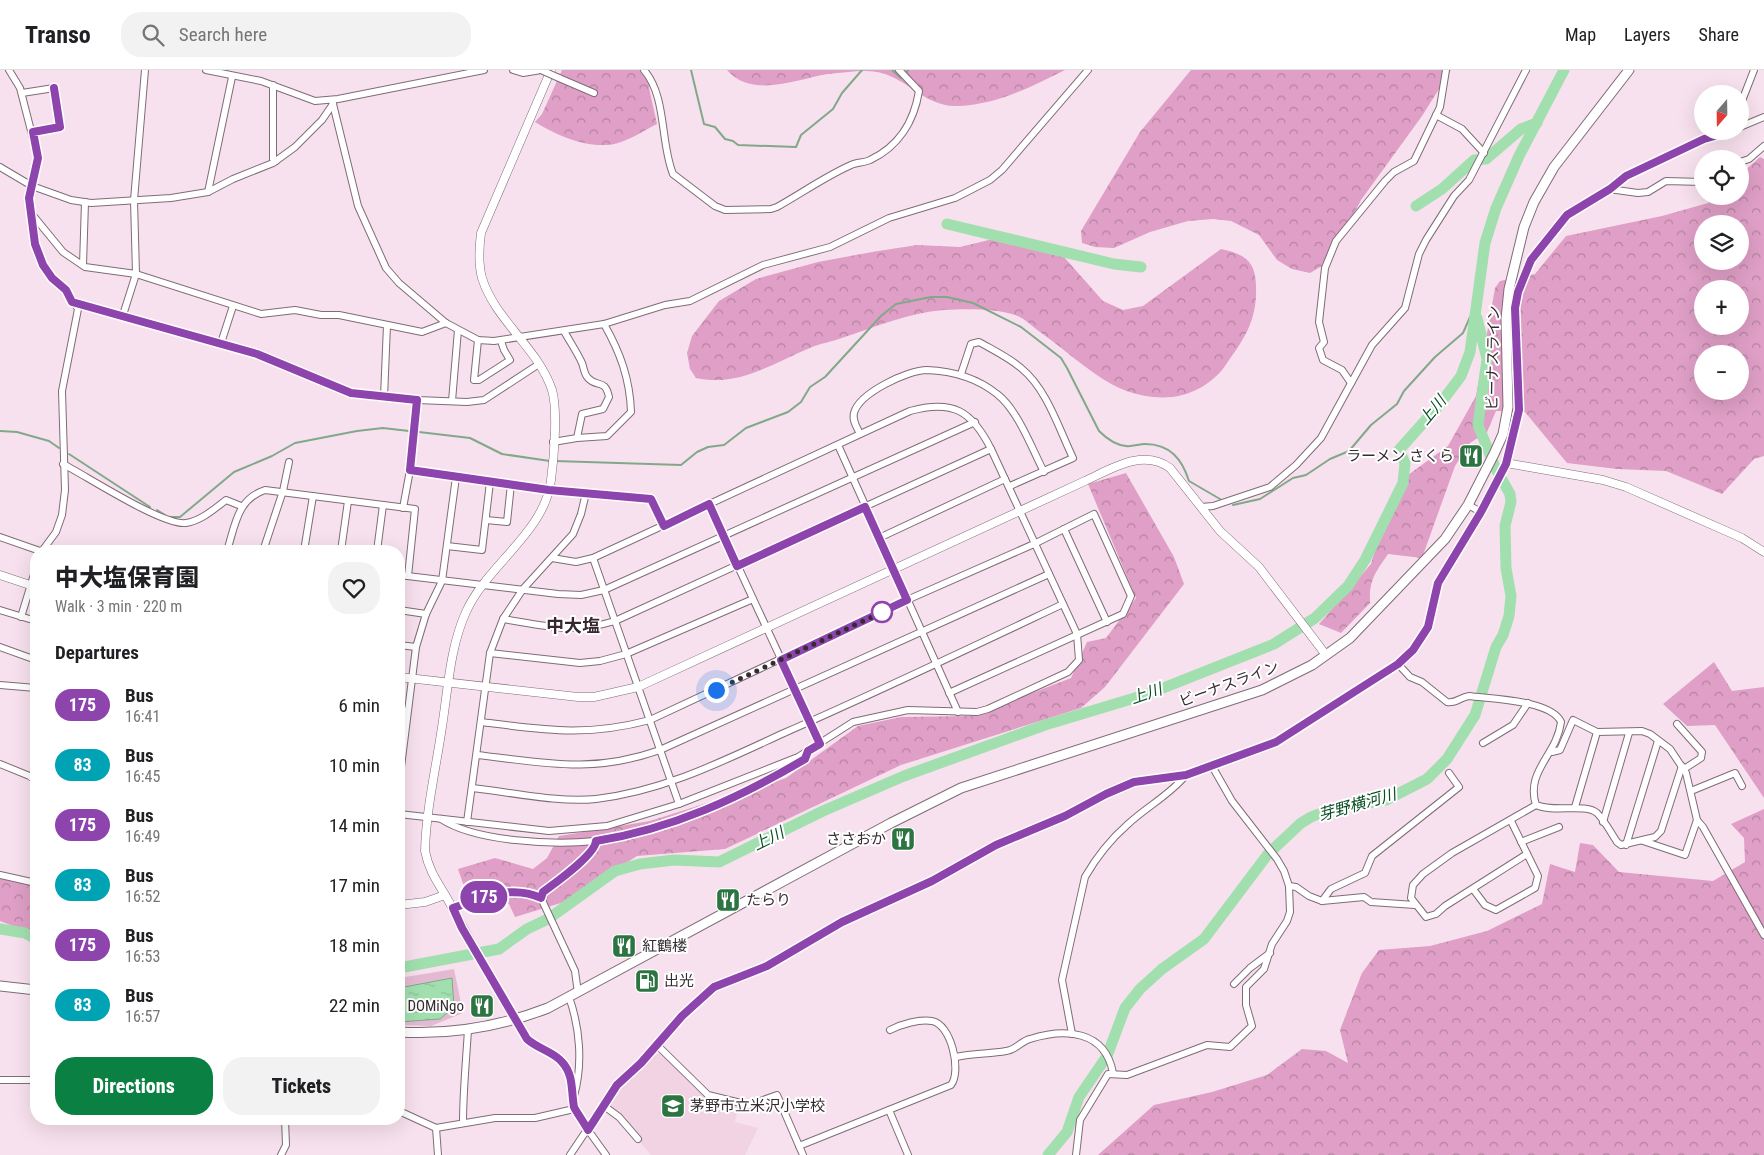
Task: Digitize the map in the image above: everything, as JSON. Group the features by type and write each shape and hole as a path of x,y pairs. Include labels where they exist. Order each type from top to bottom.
{"main road":[{"name":"ビーナスライン","path":"405,1032 468,1030 515,1020 578,993 874,832 960,788 1262,690 1286,679 1324,652 1350,638 1432,555 1468,505 1483,476 1503,434 1508,407 1506,319 1508,290 1524,227 1534,202 1554,167 1629,70"},
{"path":"0,986 30,989"}],"street":[{"path":"9,70 22,93 38,158 29,198 35,244 43,265 52,278 66,290 78,309 62,391 65,490 62,515 56,532 46,545"},
{"path":"123,315 136,274 134,200 145,70"},
{"path":"206,70 273,85 316,101 332,102 484,70"},
{"path":"513,70 523,73 541,70 594,93"},
{"path":"551,70 481,233 479,252 482,279 498,308 539,364 552,391 554,405 551,480 549,490 535,522 482,584 465,613 454,647 425,851 434,879 453,908 462,928 527,1039 537,1048 553,1054 563,1062 570,1076 574,1109 582,1116 588,1130 606,1155"},
{"path":"644,70 649,76 655,92 673,174 715,206 733,212 777,207 853,164 870,160 891,147 910,122 919,91 899,70"},
{"path":"332,102 358,206 386,268 399,283 446,323 478,340 502,341 604,324 665,305 697,298 763,265 830,248 889,218 956,198 990,180 1019,152 1088,70"},
{"path":"1351,383 1342,370 1323,360 1319,348 1324,342 1319,322 1325,268 1336,241 1369,199 1394,172 1414,161 1443,97 1446,70"},
{"path":"1201,507 1213,506 1257,494 1270,487 1287,474 1321,438 1372,344 1405,308 1419,254 1426,240 1483,155 1526,70"},
{"path":"1748,85 1754,70"},
{"path":"208,192 232,77"},
{"path":"273,85 273,159 276,161"},
{"path":"22,93 54,88 60,127 33,132"},
{"path":"0,167 32,186 71,200 85,202 134,200 208,192 276,161 295,148 322,120 332,102"},
{"path":"1436,115 1462,130 1483,155"},
{"path":"1749,123 1764,116"},
{"path":"570,1155 617,1085 657,1045 682,1016 714,987 767,966 842,922 932,881 996,845 1065,816 1106,794 1134,782 1186,775 1276,742 1398,664 1413,650 1428,627 1438,583 1481,512 1505,465 1519,410 1515,308 1521,284 1531,260 1567,215 1610,189 1626,176 1702,140"},
{"path":"1749,159 1764,146"},
{"path":"1610,189 1638,193 1648,192 1666,181 1694,182"},
{"path":"83,265 85,202"},
{"path":"30,213 63,252 83,265 136,274 261,314 295,310 321,315 339,315 422,332 446,323"},
{"path":"72,302 257,354 351,393 417,400 467,402 484,400 539,364"},
{"path":"221,343 233,306"},
{"path":"553,443 577,438 607,436 631,412 631,396 624,364 604,324"},
{"path":"384,397 387,325"},
{"path":"452,401 458,330"},
{"path":"564,331 582,363 586,376 592,382 601,383 607,389 609,398 604,409 582,414 578,422 577,438"},
{"path":"478,340 474,380 479,380 510,360 504,350 502,341"},
{"path":"961,374 971,344 979,342 1002,354 1022,369 1036,384 1073,458 1010,486"},
{"path":"860,434 853,420 854,411 871,394 886,383 924,370 961,374 998,394 1011,408 1044,472"},
{"path":"403,508 410,470 417,400"},
{"path":"405,815 440,817 549,831 582,830 639,818 751,777 808,751 853,722 908,710 977,712 988,709 1068,672 1079,660 1077,634 1034,544 1010,486 975,422 964,412 953,408 939,406 923,407 860,434 592,558 576,562 552,558"},
{"path":"405,576 442,582 482,584 581,595 604,590 852,476 975,422"},
{"path":"1505,424 1514,428"},
{"path":"838,445 958,712"},
{"path":"503,619 566,630 592,628 615,621 991,449"},
{"path":"405,677 578,697 594,697 638,687 1124,463 1145,459 1163,463 1170,468 1220,531 1259,567 1324,652"},
{"path":"266,545 283,491 289,462"},
{"path":"63,464 147,511 176,523 195,521 226,500 241,506"},
{"path":"1505,465 1603,480 1626,487 1742,538 1764,552"},
{"path":"410,470 549,490 651,499 664,526"},
{"path":"405,727 416,647 426,614 442,582 456,477"},
{"path":"879,538 1005,479"},
{"path":"448,546 482,550 490,482"},
{"path":"486,520 507,522 511,484"},
{"path":"229,545 241,506 265,490 415,509 408,576"},
{"path":"468,822 490,653 503,619 523,589 573,534 581,514 586,493"},
{"path":"305,545 313,496"},
{"path":"342,545 348,501"},
{"path":"709,504 820,744"},
{"path":"378,545 383,505"},
{"path":"1468,505 1481,512"},
{"path":"481,722 567,732 627,726 650,720 907,600 1034,544 1094,514 1132,596 1123,614 949,693"},
{"path":"1064,529 1107,622"},
{"path":"0,537 30,547"},
{"path":"592,558 679,804"},
{"path":"477,755 584,766 618,762 660,750 1049,574"},
{"path":"0,575 30,585"},
{"path":"21,616 30,594"},
{"path":"490,653 580,663 600,661 626,654 753,599"},
{"path":"472,788 566,799 594,799 633,793 672,783 810,722 1063,604"},
{"path":"0,610 30,620"},
{"path":"405,611 426,614"},
{"path":"405,646 416,647"},
{"path":"0,647 30,658"},
{"path":"1398,664 1410,677 1422,682 1447,702 1452,703 1462,697 1470,696 1528,703 1558,716 1560,727 1552,752 1533,782 1536,804"},
{"path":"0,685 30,688"},
{"path":"1483,743 1513,726 1528,703"},
{"path":"1552,752 1560,750 1573,720 1597,732 1642,732 1650,734 1670,749 1683,768 1691,791 1697,820 1685,855 1643,842"},
{"path":"1536,804 1545,808 1592,810 1617,842 1626,845 1643,842 1655,837 1661,830 1683,768 1701,758 1702,752 1677,724"},
{"path":"1575,808 1597,732"},
{"path":"1603,822 1629,733"},
{"path":"1626,845 1658,741"},
{"path":"440,817 453,826 488,835 548,843 596,841 662,826 736,798 805,759 808,751"},
{"path":"0,764 30,776"},
{"path":"1076,1155 1080,1120 1103,1079 1113,1073 1127,1075 1207,1045 1230,1046 1252,1026 1246,1005 1246,987 1264,969 1272,944 1290,912 1289,886 1277,858 1232,801 1212,766"},
{"path":"1322,901 1331,889 1365,873 1372,856 1459,787 1449,773"},
{"path":"1691,791 1735,773 1742,786"},
{"path":"1072,1034 1062,980 1086,876 1093,863 1126,825 1179,784 1186,775"},
{"path":"1527,854 1436,914 1426,917 1410,898 1412,885 1422,874 1452,853 1511,821 1536,804"},
{"path":"1697,820 1704,827 1764,936"},
{"path":"1473,889 1485,905 1496,910 1534,888 1538,876 1511,821"},
{"path":"1521,842 1560,827"},
{"path":"541,898 543,892 588,856 596,841"},
{"path":"0,875 30,882"},
{"path":"1289,886 1296,887 1309,896 1322,901 1364,897 1371,902 1415,905"},
{"path":"453,908 506,891 523,892 541,898 557,936 575,971 578,993"},
{"path":"405,904 425,902 444,895"},
{"path":"1234,984 1250,968 1270,953"},
{"path":"568,997 574,1017 579,1050 578,1080 574,1097"},
{"path":"800,1146 951,1085 955,1081 956,1057 941,1025 932,1021 903,1024 890,1030"},
{"path":"463,1123 462,1086 466,1073 468,1030"},
{"path":"956,1057 1006,1052 1029,1039 1072,1034 1093,1038 1112,1064 1113,1073"},
{"path":"657,1045 708,1095 749,1104 777,1095 803,1155"},
{"path":"0,1080 30,1080"},
{"path":"604,1106 619,1117 638,1140"},
{"path":"405,1114 436,1128 494,1118 535,1118 574,1109"},
{"path":"889,1110 908,1155"},
{"path":"281,1155 286,1145 285,1125"},
{"path":"436,1128 438,1155"}],"shaded area":[{"path":"454,969 463,1013 431,1026 405,1025 405,977"},
{"name":"茅野市立米沢小学校","path":"655,1054 661,1054 707,1096 739,1104 735,1122 758,1128 745,1155 651,1155 623,1122 605,1108 616,1089"}],"green space":[{"path":"562,70 639,70 651,75 649,88 657,124 621,142 599,145 576,141 535,122 542,114"},
{"path":"727,70 1065,70 1001,98 973,105 959,106 945,105 933,101 891,76 879,72 860,71 828,74 789,83 762,85 749,84 737,79"},
{"path":"1191,70 1451,70 1422,116 1361,200 1336,248 1322,266 1310,273 1292,269 1277,260 1259,235 1231,221 1213,219 1188,221 1150,232 1114,248 1095,247 1082,243 1081,231 1140,132"},
{"path":"1760,157 1764,159 1764,456 1754,459 1722,494 1666,471 1617,469 1567,463 1525,412 1496,411 1487,432 1470,443 1455,466 1422,558 1388,554 1372,582 1370,603 1341,633 1319,624 1371,564 1385,516 1408,475 1448,446 1476,396 1495,288 1500,281 1535,274 1566,236 1662,216 1701,205 1749,205 1749,167"},
{"path":"1005,236 1034,240 1056,248 1103,301 1123,310 1143,306 1221,249 1231,252 1250,263 1255,276 1255,306 1250,325 1225,366 1214,378 1194,391 1172,397 1152,397 1117,387 1101,378 1022,318 998,311 944,310 905,317 814,346 741,377 712,380 696,378 690,369 687,353 692,336 719,301 756,279 818,262 872,252 917,245 960,247"},
{"path":"1126,473 1174,557 1184,584 1105,687 1081,708 901,765 725,849 637,856 564,902 515,917 509,904 488,903 467,895 458,869 495,858 533,869 547,858 559,836 650,821 786,778 858,726 901,717 973,716 1071,678 1087,642 1106,638 1136,598 1088,484"},
{"path":"1714,662 1732,691 1764,687 1764,798 1715,725 1687,726 1663,704"},
{"path":"1764,809 1764,1155 1098,1155 1154,1105 1212,1092 1267,1075 1302,1049 1326,1051 1348,1063 1340,1030 1362,973 1379,950 1430,946 1487,931 1542,904 1550,864 1575,872 1580,843 1593,845 1619,872 1713,881 1745,862 1744,838 1731,824"},
{"path":"0,878 30,883 30,933 0,921"}],"water":[{"path":"452,978 454,1007 440,1019 405,1022 405,987"}],"waterway":[{"path":"691,70 704,124 715,127 725,139 733,141 738,145 796,147 801,135 833,109 842,93 862,70"},
{"path":"892,70 901,78"},
{"name":"上川","path":"405,967 499,949 527,929 548,919 615,871 640,864 674,860 719,862 823,811 904,776 1045,725 1148,694 1274,644 1315,618 1348,586 1365,560 1403,483 1405,463 1399,450 1440,404 1461,376 1470,352 1485,243 1496,208 1519,156 1564,70"},
{"path":"1416,206 1442,189 1474,160 1486,159 1521,129 1537,123"},
{"path":"947,224 1114,264 1141,267"},
{"path":"555,461 681,465 697,452 708,447 724,445 746,428 788,412 801,402 810,387 825,377 881,316 896,304 931,297 947,297 973,303 1021,327 1061,358 1099,431 1114,443 1128,446 1154,445 1168,450 1179,460 1189,481 1220,499"},
{"path":"1233,505 1260,499 1293,478 1306,475 1330,459 1349,451 1371,425 1397,404 1404,391 1435,357 1463,333 1470,317 1475,313"},
{"name":"芽野横河川","path":"1048,1155 1067,1132 1079,1097 1107,1056 1125,1008 1140,989 1162,969 1204,939 1268,854 1301,823 1311,817 1334,808 1386,800 1427,779 1447,759 1475,715 1496,647 1503,635 1509,616 1511,596 1506,568 1505,526 1511,502 1510,494 1495,467 1478,425 1487,359 1477,318"},
{"path":"170,517 180,517 234,472 272,456 295,443 383,428 409,431"},
{"path":"0,431 17,432 49,441 59,448"},
{"path":"419,432 470,438 502,454 550,461"},
{"path":"69,454 150,507"},
{"path":"157,510 165,515"},
{"name":"上川","path":"0,929 25,933 30,936"}],"bus line":[{"name":"175","path":"54,88 60,127 33,132 38,158 29,198 30,213 35,244 43,265 52,278 66,290 72,302 257,354 351,393 417,400 410,470 549,490 651,499 664,526 709,504 737,566 865,507 907,600 781,660 820,744 808,751 805,759 736,798 699,814 662,826 596,841 588,856 543,892 541,898 534,894 506,891 453,908 462,928 527,1039 537,1048 553,1054 563,1062 570,1076 574,1109 582,1116 588,1130 624,1077 641,1063 705,993 714,987 767,966 842,922 882,902 906,894 996,845 1065,816 1106,794 1134,782 1186,775 1276,742 1398,664 1413,650 1428,627 1432,618 1432,602 1438,583 1481,512 1506,464 1519,410 1515,308 1518,292 1531,260 1567,215 1610,189 1626,176 1702,140"}],"place":[{"name":"ラーメン さくら","path":"1471,456"},
{"name":"ささおか","path":"903,839"},
{"name":"たらり","path":"728,900"},
{"name":"紅鶴楼","path":"624,946"},
{"name":"出光","path":"647,981"},
{"name":"DOMiNgo","path":"482,1006"},
{"name":"茅野市立米沢小学校","path":"673,1106"}],"district":[{"name":"中大塩","path":"573,626"}],"route":[{"path":"716,690 889,609 882,612"}]}
